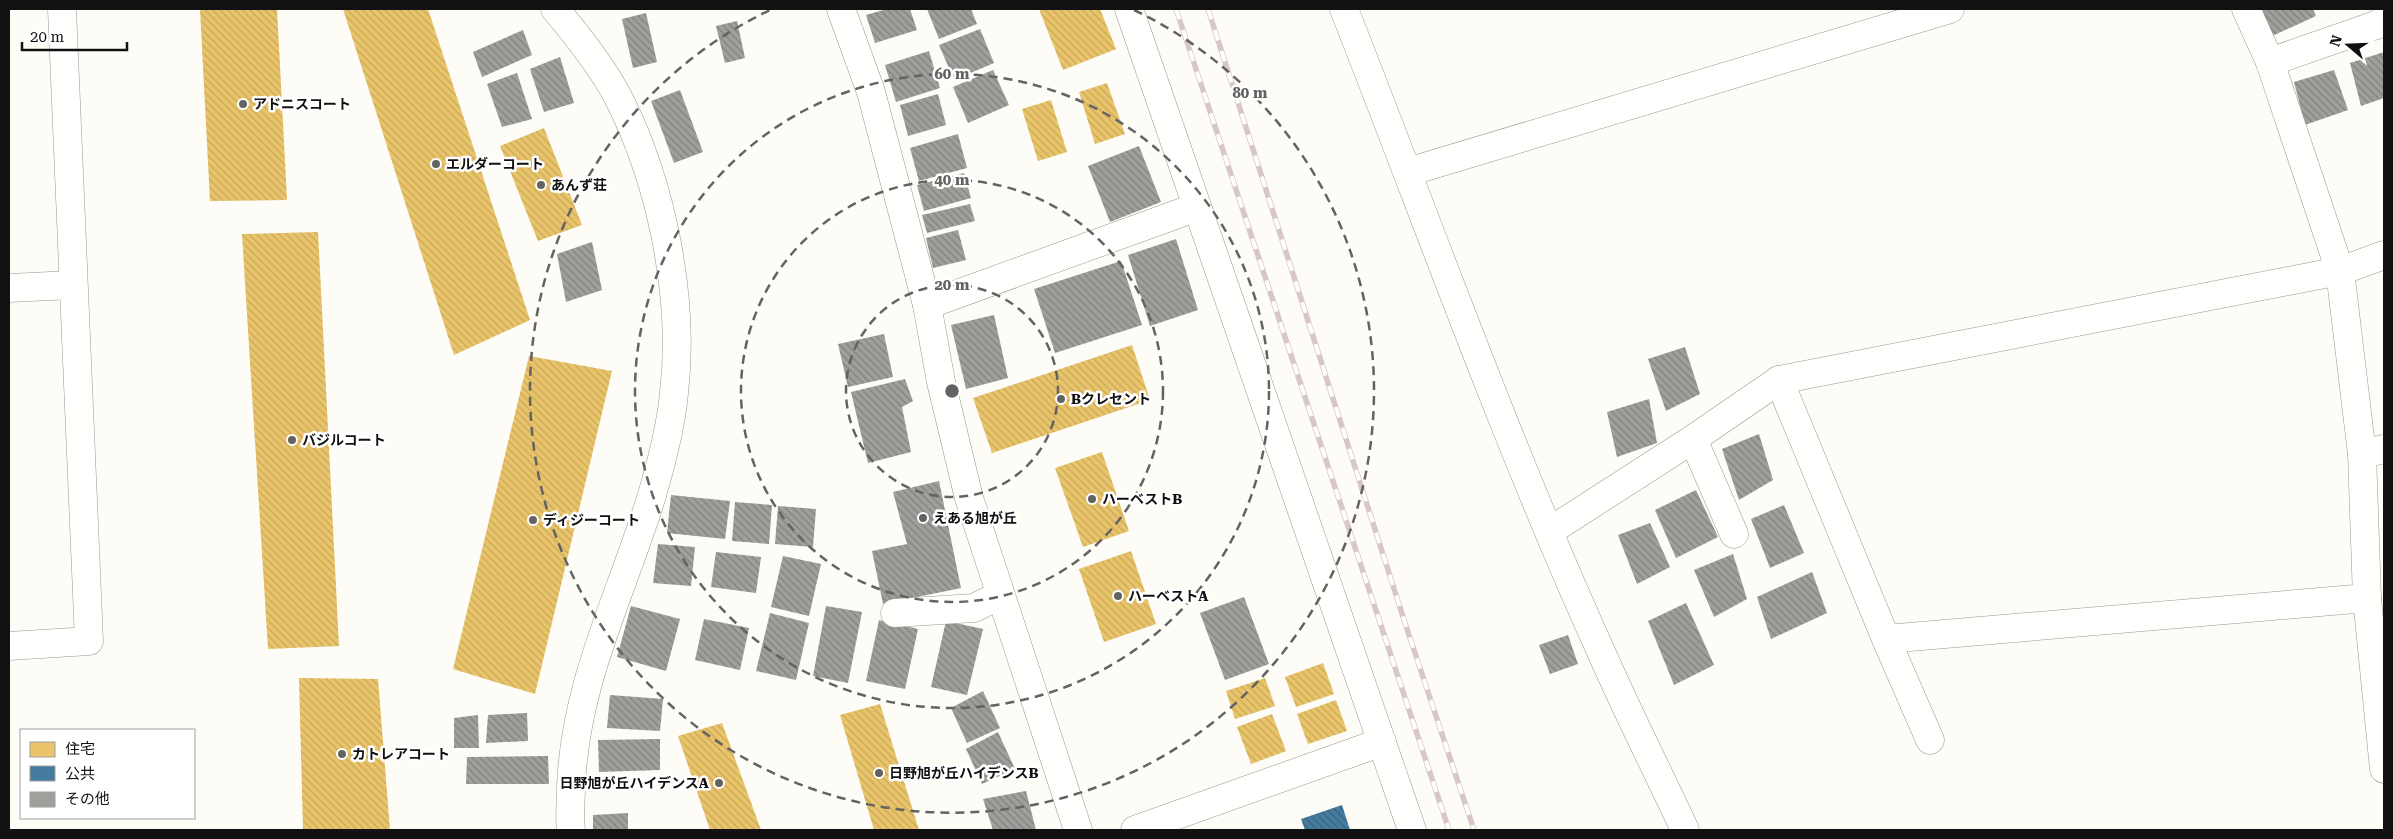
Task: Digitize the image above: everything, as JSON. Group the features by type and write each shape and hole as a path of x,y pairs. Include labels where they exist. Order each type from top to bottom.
{"street":[{"path":"9,646 89,641 72,286 62,9"},
{"path":"555,9 579,39 619,99 639,144 654,191 670,263 676,322 675,391 668,437 652,495 596,649 582,702 572,765 570,830"},
{"path":"841,9 871,92 928,304 941,382 968,498 1078,830"},
{"path":"1129,9 1412,830"},
{"path":"1344,9 1465,322 1550,531 1603,656 1685,830"},
{"path":"1408,172 1950,9"},
{"path":"2246,9 2270,62 2340,270 2373,452 2367,598 2384,769"},
{"path":"2270,62 2379,24 2384,19"},
{"path":"928,304 1197,207"},
{"path":"1550,531 1693,439 1779,380 2340,270 2384,255"},
{"path":"9,288 72,286"},
{"path":"1779,380 1886,639 1930,740"},
{"path":"1693,439 1734,534"},
{"path":"895,613 974,608 1000,595"},
{"path":"1886,639 2367,598"},
{"path":"1135,830 1382,742"}],"building: 住宅":[{"name":"アドニスコート","path":"200,9 277,9 287,200 210,201"},
{"name":"エルダーコート","path":"343,9 428,9 530,320 454,355"},
{"path":"1039,9 1100,9 1116,49 1063,70"},
{"path":"1107,83 1125,134 1095,144 1079,92"},
{"path":"1051,100 1067,152 1038,161 1022,109"},
{"name":"あんず荘","path":"544,128 582,225 538,241 500,146"},
{"name":"バジルコート","path":"318,232 339,646 268,649 242,234"},
{"name":"Bクレセント","path":"1132,345 1150,400 992,453 973,398"},
{"name":"ディジーコート","path":"529,356 612,371 535,694 453,669"},
{"name":"ハーベストB","path":"1102,452 1129,531 1083,547 1055,468"},
{"name":"ハーベストA","path":"1131,551 1156,624 1104,642 1079,569"},
{"path":"1323,663 1334,694 1296,707 1285,677"},
{"name":"カトレアコート","path":"299,678 378,679 390,830 303,830"},
{"path":"1265,678 1275,706 1235,719 1226,691"},
{"path":"1336,700 1347,731 1308,744 1297,714"},
{"name":"日野旭が丘ハイデンスB","path":"880,704 919,830 874,830 840,715"},
{"path":"1272,714 1286,751 1251,764 1237,727"},
{"name":"日野旭が丘ハイデンスA","path":"722,723 761,830 710,830 678,736"}],"building: 公共":[{"path":"1342,805 1350,830 1305,830 1301,819"}],"building: その他":[{"path":"887,9 910,9 917,30 875,43 866,15"},
{"path":"927,9 971,9 977,24 939,39"},
{"path":"2262,9 2313,9 2316,16 2272,36"},
{"path":"646,13 657,62 633,68 622,19"},
{"path":"737,21 745,58 725,63 716,26"},
{"path":"980,29 994,63 954,80 939,45"},
{"path":"523,30 532,55 482,77 473,52"},
{"path":"929,51 940,88 896,102 885,65"},
{"path":"2384,52 2384,98 2361,106 2350,63"},
{"path":"560,57 574,103 544,112 530,69"},
{"path":"993,70 1009,105 968,123 953,87"},
{"path":"2334,70 2348,110 2305,125 2294,82"},
{"path":"517,73 532,119 502,127 487,84"},
{"path":"680,90 703,152 674,163 651,101"},
{"path":"938,94 946,125 908,136 900,105"},
{"path":"958,134 967,168 919,181 910,148"},
{"path":"1139,146 1161,202 1110,222 1088,166"},
{"path":"964,173 971,198 924,211 917,185"},
{"path":"970,204 975,221 927,233 922,215"},
{"path":"958,230 966,260 933,268 926,238"},
{"path":"1176,239 1198,310 1150,326 1128,255"},
{"path":"592,242 602,290 566,302 557,254"},
{"path":"1121,261 1142,325 1055,353 1034,289"},
{"path":"994,315 1008,378 966,389 951,325"},
{"path":"884,334 893,377 848,387 838,344"},
{"path":"1685,347 1700,394 1666,411 1648,359"},
{"path":"905,379 913,401 902,407 911,452 868,463 851,392"},
{"path":"1649,399 1657,443 1617,457 1607,412"},
{"path":"1759,434 1773,480 1739,500 1722,449"},
{"name":"えある旭が丘","path":"939,481 961,588 883,604 872,551 907,544 893,492"},
{"path":"1696,490 1718,537 1676,558 1655,510"},
{"path":"671,495 730,501 725,539 667,533"},
{"path":"735,502 772,505 769,544 732,541"},
{"path":"1784,505 1804,553 1770,568 1751,519"},
{"path":"778,506 816,509 813,547 775,544"},
{"path":"1650,523 1670,567 1637,584 1618,535"},
{"path":"658,544 695,547 691,586 653,583"},
{"path":"716,552 761,557 756,593 711,587"},
{"path":"1733,554 1747,599 1714,617 1694,570"},
{"path":"783,556 821,564 809,616 771,607"},
{"path":"1812,572 1827,613 1771,639 1757,597"},
{"path":"1244,597 1269,664 1225,680 1200,613"},
{"path":"1686,603 1714,665 1674,685 1648,621"},
{"path":"631,606 680,619 666,671 617,657"},
{"path":"826,606 862,612 848,683 813,676"},
{"path":"770,613 809,623 796,680 756,671"},
{"path":"704,619 749,628 740,670 695,660"},
{"path":"879,620 918,629 905,689 866,681"},
{"path":"946,621 983,629 967,695 931,687"},
{"path":"1568,635 1578,664 1550,674 1539,645"},
{"path":"983,691 1000,728 967,743 951,708"},
{"path":"610,695 663,699 660,731 607,728"},
{"path":"527,713 528,741 486,743 488,715"},
{"path":"478,715 479,748 454,748 454,718"},
{"path":"998,732 1015,769 982,784 966,749"},
{"path":"660,739 660,770 599,772 598,740"},
{"path":"548,756 549,784 466,784 467,757"},
{"path":"1026,791 1036,830 993,830 983,799"},
{"path":"628,813 628,830 593,830 593,815"}],"railway":[{"path":"1176,9 1449,830"},
{"path":"1208,9 1406,626 1474,830"}],"place":[{"name":"アドニスコート","path":"243,104"},
{"name":"エルダーコート","path":"436,164"},
{"name":"あんず荘","path":"541,185"},
{"name":"Bクレセント","path":"1061,399"},
{"name":"バジルコート","path":"292,440"},
{"name":"ハーベストB","path":"1092,499"},
{"name":"えある旭が丘","path":"923,518"},
{"name":"ディジーコート","path":"533,520"},
{"name":"ハーベストA","path":"1118,596"},
{"name":"カトレアコート","path":"342,754"},
{"name":"日野旭が丘ハイデンスB","path":"879,773"},
{"name":"日野旭が丘ハイデンスA","path":"719,783"}]}
